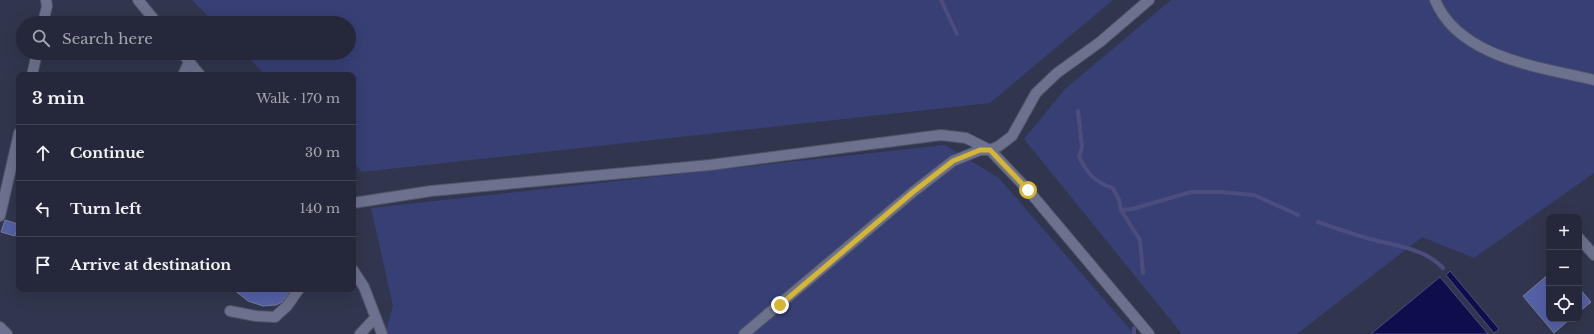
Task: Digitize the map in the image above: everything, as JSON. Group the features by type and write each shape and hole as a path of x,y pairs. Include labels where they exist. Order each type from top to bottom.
{"lane":[{"path":"45,16 47,6 46,0"},
{"path":"138,0 151,16"},
{"path":"744,334 913,192 953,161 980,150 990,150 999,146 1012,136 1036,93 1052,78 1100,42 1149,0"},
{"path":"1435,0 1449,24 1456,31 1479,47 1510,59 1594,80"},
{"path":"33,72 35,60"},
{"path":"184,72 189,62 197,72"},
{"path":"356,203 431,191 710,164 941,135 966,138 990,150 1028,190 1149,334"},
{"path":"0,216 16,146"},
{"path":"1582,242 1594,256"},
{"path":"356,274 364,286 382,334"},
{"path":"230,311 256,316 274,317 287,306 297,292"},
{"path":"360,334 375,318"},
{"path":"0,327 6,334"}],"shaded area":[{"path":"192,0 1113,0 990,103 362,172 356,165 356,72 263,72 251,60 356,60 356,16 208,16"},
{"path":"1171,0 1594,0 1594,173 1474,258 1422,237 1297,334 1182,334 1024,139 1065,89"},
{"path":"945,145 999,178 1134,334 385,334 393,306 371,208"},
{"path":"1450,271 1499,329 1494,333 1446,275"},
{"path":"1440,277 1488,334 1371,334"}],"building":[{"path":"5,220 16,223 15,236 1,232"},
{"path":"1546,277 1546,322 1567,322 1554,333 1523,296"},
{"path":"237,292 289,292 282,302 276,305 263,306 248,301"},
{"path":"1582,292 1591,302 1582,310"}],"waterway":[{"path":"941,0 957,34"},
{"path":"1078,111 1082,147 1079,157 1092,177 1106,186 1113,188 1119,200 1121,210 1140,240 1143,273"},
{"path":"1121,210 1132,209 1191,192 1221,192 1254,195 1298,215"},
{"path":"1318,222 1370,239 1418,252 1435,261 1443,268"},
{"path":"1134,328 1134,334"}],"route":[{"path":"780,305 913,192 953,161 980,150 990,150 1028,190"}]}
